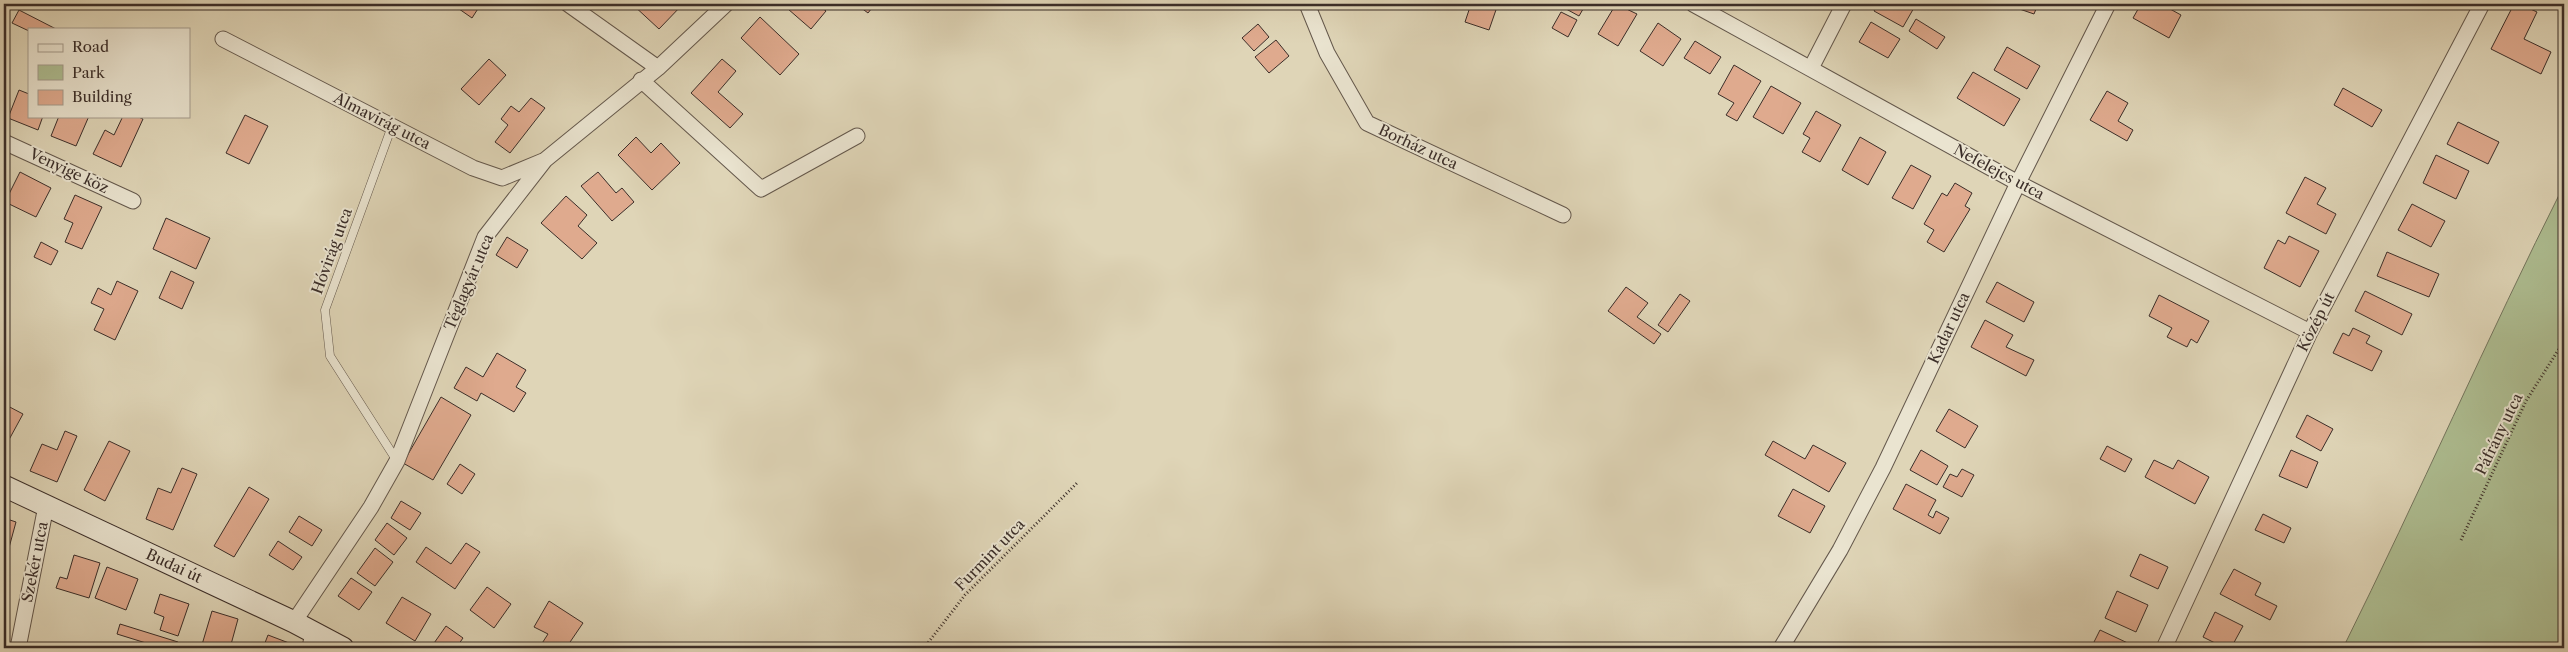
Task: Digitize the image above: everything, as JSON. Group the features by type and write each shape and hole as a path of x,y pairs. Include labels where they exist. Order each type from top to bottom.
{"street":[{"path":"568,4 658,68"},
{"name":"Téglagyár utca","path":"306,634 371,507 397,461 485,237 545,160 658,68 726,4"},
{"name":"Borház utca","path":"1307,4 1327,53 1367,123 1563,215"},
{"name":"Nefelejcs utca","path":"1693,4 2018,183 2310,332"},
{"path":"1811,68 1844,4"},
{"name":"Kadar utca","path":"1781,648 1840,550 1883,468 2018,183 2108,4"},
{"name":"Közép út","path":"2164,648 2310,332 2482,4"},
{"name":"Almavirág utca","path":"223,38 473,168 502,178 545,160"},
{"path":"641,80 761,189 857,136"},
{"name":"Venyige köz","path":"4,142 133,202"},
{"name":"Budai út","path":"4,486 306,634 343,648"},
{"name":"Szekér utca","path":"18,648 46,506"}],"lane":[{"name":"Hóvirág utca","path":"392,126 325,310 330,356 397,461"}],"path":[{"name":"Páfrány utca","path":"2461,540 2526,401 2564,341"},
{"name":"Furmint utca","path":"924,648 965,594 1078,482"}],"green space":[{"path":"2564,185 2564,648 2343,648 2508,300"}],"building":[{"path":"452,4 481,4 472,18"},
{"path":"632,4 683,4 659,29"},
{"path":"792,4 817,4 826,11 811,29 788,9"},
{"path":"856,4 875,4 868,13"},
{"path":"1471,4 1498,4 1489,30 1465,22"},
{"path":"1557,4 1586,4 1579,16"},
{"path":"1616,4 1637,14 1618,46 1598,34"},
{"path":"1878,4 1911,4 1915,6 1903,27 1874,11"},
{"path":"2005,4 2038,4 2034,14"},
{"path":"2141,4 2161,4 2181,15 2169,38 2133,18"},
{"path":"2514,4 2520,4 2537,12 2524,39 2551,52 2541,74 2491,49"},
{"path":"19,10 54,28 28,28 28,31 12,23"},
{"path":"1561,12 1577,20 1568,37 1552,28"},
{"path":"760,17 799,54 780,75 741,38"},
{"path":"1916,19 1945,37 1937,49 1909,31"},
{"path":"1871,22 1900,39 1888,58 1859,42"},
{"path":"1658,23 1681,39 1663,66 1640,51"},
{"path":"1258,24 1269,37 1254,51 1242,38"},
{"path":"1276,40 1289,56 1269,73 1255,57"},
{"path":"1695,41 1721,57 1710,74 1684,58"},
{"path":"2007,47 2040,66 2027,89 1994,70"},
{"path":"489,59 506,75 479,105 461,89"},
{"path":"722,59 736,71 718,92 743,114 730,128 691,93"},
{"path":"1734,65 1761,81 1737,121 1726,115 1734,103 1718,94"},
{"path":"1973,72 2020,99 2004,126 1957,98"},
{"path":"1771,86 1801,103 1783,134 1753,117"},
{"path":"2343,88 2382,110 2372,127 2334,105"},
{"path":"19,90 28,94 28,118 42,118 38,130 8,118"},
{"path":"2107,91 2128,103 2118,121 2133,130 2127,141 2090,120"},
{"path":"531,98 545,108 510,153 495,142 508,125 501,119 511,106 519,112"},
{"path":"1816,111 1841,125 1820,162 1802,152 1810,138 1803,134"},
{"path":"245,115 268,126 249,164 226,153"},
{"path":"58,118 88,118 76,146 51,136"},
{"path":"122,118 143,119 121,167 93,154 105,130 114,135"},
{"path":"2458,122 2499,142 2488,164 2447,144"},
{"path":"636,137 651,153 661,143 680,163 652,190 618,155"},
{"path":"1860,137 1886,152 1868,185 1842,170"},
{"path":"2436,155 2469,171 2456,199 2423,183"},
{"path":"1911,165 1931,176 1913,209 1892,198"},
{"path":"20,172 51,188 36,217 5,202"},
{"path":"598,172 616,193 622,188 634,202 612,221 581,186"},
{"path":"2305,177 2326,188 2317,204 2336,214 2326,234 2286,213"},
{"path":"1955,183 1972,193 1965,206 1970,209 1944,252 1927,242 1934,230 1924,224 1942,193 1947,196"},
{"path":"75,195 102,207 82,249 65,242 73,223 64,219"},
{"path":"566,196 587,215 578,226 597,243 582,259 541,223"},
{"path":"2412,204 2445,221 2431,247 2398,230"},
{"path":"166,218 210,238 196,269 153,249"},
{"path":"2289,236 2319,251 2300,287 2264,268 2278,240 2285,244"},
{"path":"507,237 528,250 517,268 496,255"},
{"path":"41,242 58,251 51,265 34,257"},
{"path":"2387,252 2439,274 2429,297 2377,276"},
{"path":"171,271 194,282 182,309 159,298"},
{"path":"117,281 138,291 115,340 94,330 104,309 91,303 98,288 111,295"},
{"path":"1997,282 2034,302 2024,322 1986,302"},
{"path":"1626,287 1648,303 1637,317 1661,334 1654,344 1608,311"},
{"path":"2365,291 2412,314 2402,335 2355,311"},
{"path":"1680,294 1690,301 1668,332 1658,325"},
{"path":"2159,295 2209,321 2197,343 2191,339 2187,347 2167,337 2172,328 2149,316"},
{"path":"1985,320 2013,335 2006,347 2034,360 2026,376 1971,347"},
{"path":"2353,328 2370,336 2366,343 2382,351 2372,371 2333,353 2343,333 2349,336"},
{"path":"497,353 526,370 516,387 526,393 514,412 481,393 477,401 454,388 466,367 483,377"},
{"path":"441,397 471,415 433,480 403,463"},
{"path":"4,404 23,414 5,447 4,447"},
{"path":"1949,409 1978,426 1965,448 1936,431"},
{"path":"2307,415 2333,429 2321,451 2296,437"},
{"path":"65,431 77,436 57,482 30,471 42,444 57,450"},
{"path":"109,441 130,451 105,501 84,490"},
{"path":"1773,441 1805,459 1813,445 1846,463 1829,492 1765,455"},
{"path":"2107,446 2132,459 2125,472 2100,459"},
{"path":"1921,450 1948,466 1937,485 1910,470"},
{"path":"2291,450 2318,462 2307,488 2279,476"},
{"path":"2154,460 2173,469 2178,460 2209,477 2195,504 2145,477"},
{"path":"460,464 475,474 462,494 447,484"},
{"path":"182,468 197,474 173,530 146,519 158,488 171,493"},
{"path":"1962,469 1974,475 1962,497 1943,487 1950,474 1957,477"},
{"path":"1906,484 1936,500 1928,515 1933,518 1936,511 1949,518 1940,534 1893,509"},
{"path":"249,487 269,499 234,557 214,546"},
{"path":"1793,489 1825,506 1810,533 1778,516"},
{"path":"401,501 421,513 410,530 391,518"},
{"path":"2263,514 2291,528 2284,543 2255,530"},
{"path":"299,516 322,530 312,546 289,532"},
{"path":"4,518 16,522 4,566"},
{"path":"387,523 407,538 394,555 375,540"},
{"path":"278,541 302,557 293,570 269,555"},
{"path":"466,543 480,552 455,589 416,562 426,547 451,564"},
{"path":"375,548 393,562 375,586 357,573"},
{"path":"2140,554 2168,567 2158,589 2130,576"},
{"path":"74,555 100,563 89,598 56,588 60,577 67,579"},
{"path":"107,567 138,579 126,610 95,598"},
{"path":"2234,569 2261,583 2255,595 2277,606 2270,620 2220,594"},
{"path":"351,578 372,592 359,610 338,596"},
{"path":"487,587 511,604 494,628 470,610"},
{"path":"2117,591 2148,605 2136,632 2105,618"},
{"path":"160,594 189,604 178,636 160,630 164,617 154,613"},
{"path":"402,597 431,614 415,641 386,623"},
{"path":"549,601 583,623 566,648 539,648 548,634 534,627"},
{"path":"212,611 238,619 230,648 201,648"},
{"path":"2215,612 2243,626 2231,648 2225,648 2203,637"},
{"path":"120,624 178,642 176,648 162,648 117,634"},
{"path":"446,626 463,638 456,648 436,648 432,646"},
{"path":"2100,630 2132,645 2131,648 2091,648"},
{"path":"268,635 289,643 287,648 263,648"}]}
